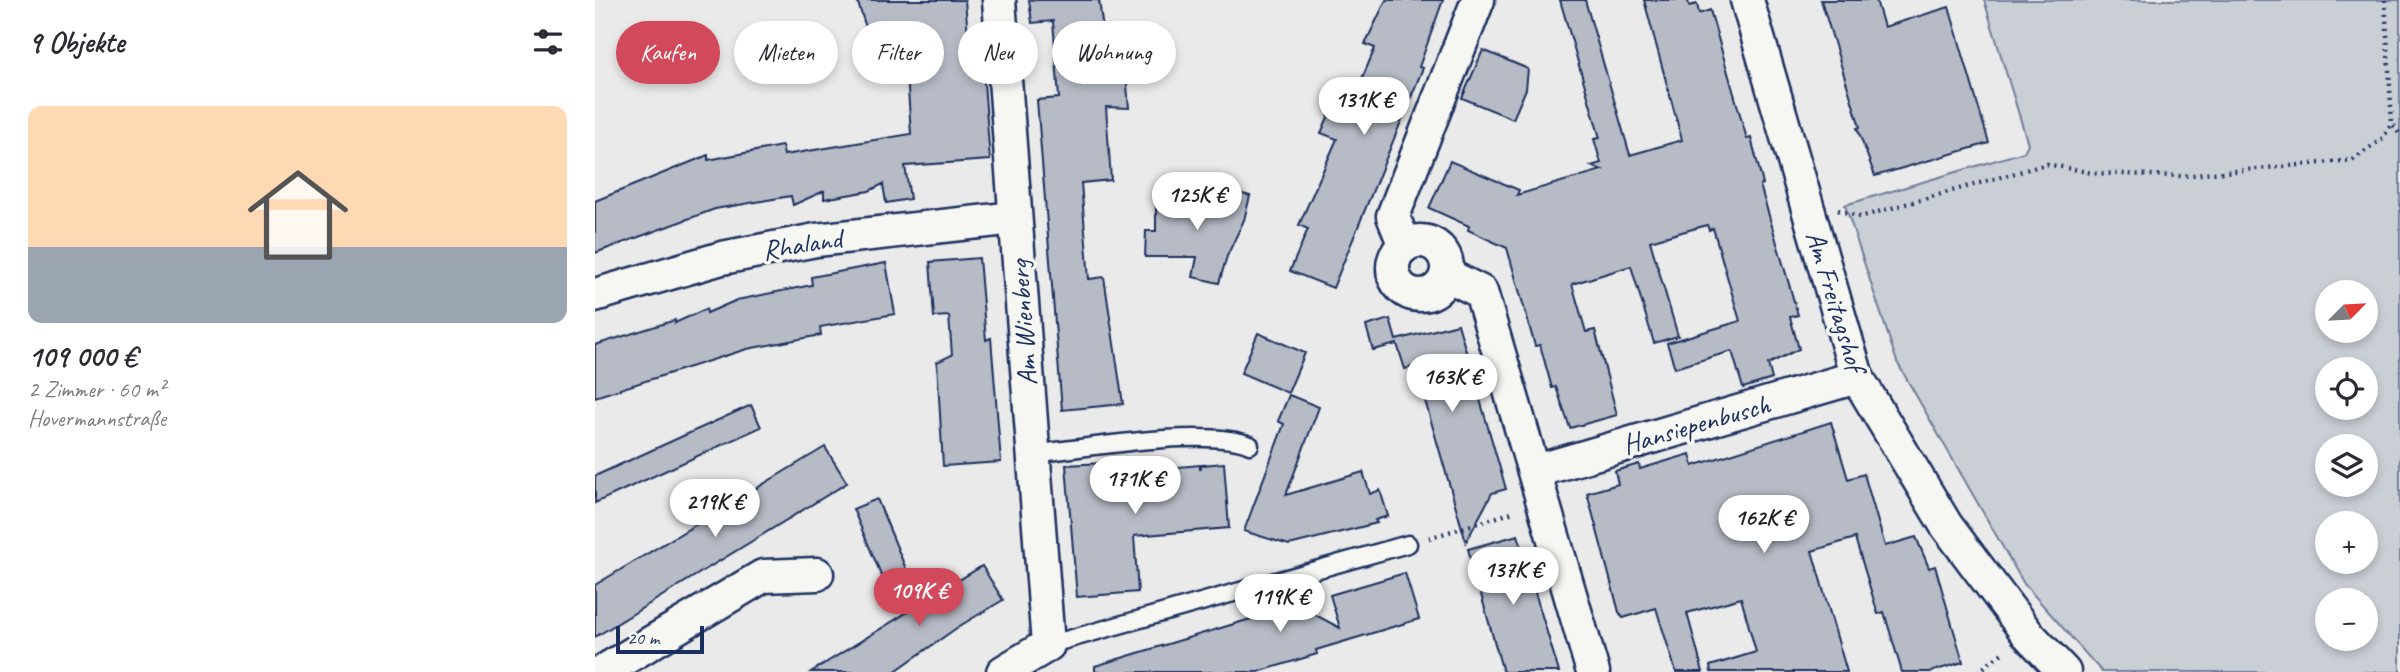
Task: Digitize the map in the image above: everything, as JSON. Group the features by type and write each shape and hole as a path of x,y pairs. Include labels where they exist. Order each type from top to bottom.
{"street":[{"name":"Am Wienberg","path":"999,0 1048,645"},
{"path":"1405,246 1393,216 1478,0"},
{"name":"Am Freitagshof","path":"1748,0 1857,377 1946,525 2027,633 2064,672"},
{"name":"Rhaland","path":"595,295 722,258 817,240 1015,218"},
{"path":"1424,241 1433,244 1446,259 1447,275 1440,287 1422,296 1403,290 1396,282 1394,262 1405,246 1424,241"},
{"path":"1447,275 1482,292 1593,672"},
{"name":"Hansiepenbusch","path":"1536,471 1857,377"},
{"path":"602,672 763,576 817,574"},
{"path":"1003,672 1048,645"}],"lane":[{"path":"1033,454 1148,441 1234,439 1250,445"},
{"path":"1048,645 1408,544"}],"path":[{"path":"2385,0 2392,123 2400,135"},
{"path":"1808,211 1831,207 1860,217 2047,164 2092,173 2181,176 2329,164 2353,160 2368,152 2392,123"},
{"path":"1408,544 1545,503"}],"shaded area":[{"path":"1984,0 2400,0 2400,672 2102,672 2024,584 1897,362 1845,205 2024,152 2028,144"}],"building":[{"path":"857,0 965,0 967,21 958,21 958,84 984,84 990,160 905,166 910,199 886,203 883,184 869,191 824,199 824,191 793,205 791,196 715,209 595,253 595,201 708,155 708,160 782,146 784,155 911,134 908,84 944,84 944,21 864,21"},
{"path":"1029,0 1099,0 1102,21 1032,21"},
{"path":"1386,0 1443,0 1419,67 1423,68 1333,288 1290,271 1308,229 1299,225 1337,139 1321,133 1333,106 1348,112 1375,48 1365,44"},
{"path":"1560,0 1585,0 1630,155 1682,140 1644,0 1688,0 1689,6 1697,4 1699,14 1710,10 1747,139 1751,138 1763,184 1760,185 1798,315 1790,317 1799,349 1768,364 1772,379 1743,388 1732,351 1675,368 1667,343 1740,321 1713,228 1709,230 1707,225 1650,241 1678,336 1654,343 1631,266 1572,284 1586,332 1595,330 1617,415 1570,428 1556,387 1552,388 1540,345 1535,346 1507,248 1468,230 1469,226 1429,208 1450,161 1519,190 1517,195 1602,170 1591,166 1601,163 1594,139 1600,138"},
{"path":"1821,0 1876,0 1884,27 1949,7 1989,143 1875,176 1857,128 1860,127"},
{"path":"1483,50 1528,69 1526,89 1513,119 1462,98"},
{"path":"1058,84 1127,84 1129,108 1106,107 1111,180 1081,183 1089,279 1104,277 1123,404 1062,410 1037,100 1059,98"},
{"path":"1228,190 1250,196 1244,220 1227,256 1219,283 1193,277 1197,257 1145,257 1146,231 1156,231 1156,192 1180,192 1180,205 1220,214"},
{"path":"979,258 986,340 991,338 1001,462 943,466 937,362 952,355 949,316 934,317 930,262"},
{"path":"886,263 895,314 820,327 821,335 747,349 595,397 595,345 675,320 675,323 706,309 707,313 737,300 812,285 811,277"},
{"path":"1390,319 1396,340 1458,324 1506,489 1492,493 1466,542 1415,366 1405,369 1397,344 1373,350 1366,326"},
{"path":"1258,333 1305,353 1288,393 1241,373"},
{"path":"1289,395 1319,407 1286,495 1363,472 1370,494 1380,490 1388,516 1375,520 1377,523 1289,545 1244,531 1284,424 1278,421"},
{"path":"751,405 761,427 595,503 595,476"},
{"path":"1831,422 1848,479 1864,474 1885,546 1916,537 1929,568 1935,566 1963,662 1930,672 1902,672 1884,612 1878,614 1855,538 1812,551 1847,672 1711,672 1710,666 1756,652 1741,598 1687,613 1703,672 1676,672 1656,608 1623,618 1619,612 1587,493 1618,484 1615,471 1639,464 1640,469 1690,454 1693,466"},
{"path":"825,447 847,483 595,637 595,585"},
{"path":"1142,461 1144,470 1200,465 1200,470 1202,465 1224,463 1229,528 1134,536 1138,592 1077,597 1066,465"},
{"path":"877,499 906,569 883,579 853,509"},
{"path":"1518,535 1522,548 1526,548 1534,575 1530,576 1559,672 1503,672 1468,549"},
{"path":"982,566 1003,600 958,627 894,672 811,672"},
{"path":"1405,573 1419,619 1316,650 1317,654 1258,672 1095,672 1095,666 1297,605 1340,628 1330,595"}]}
